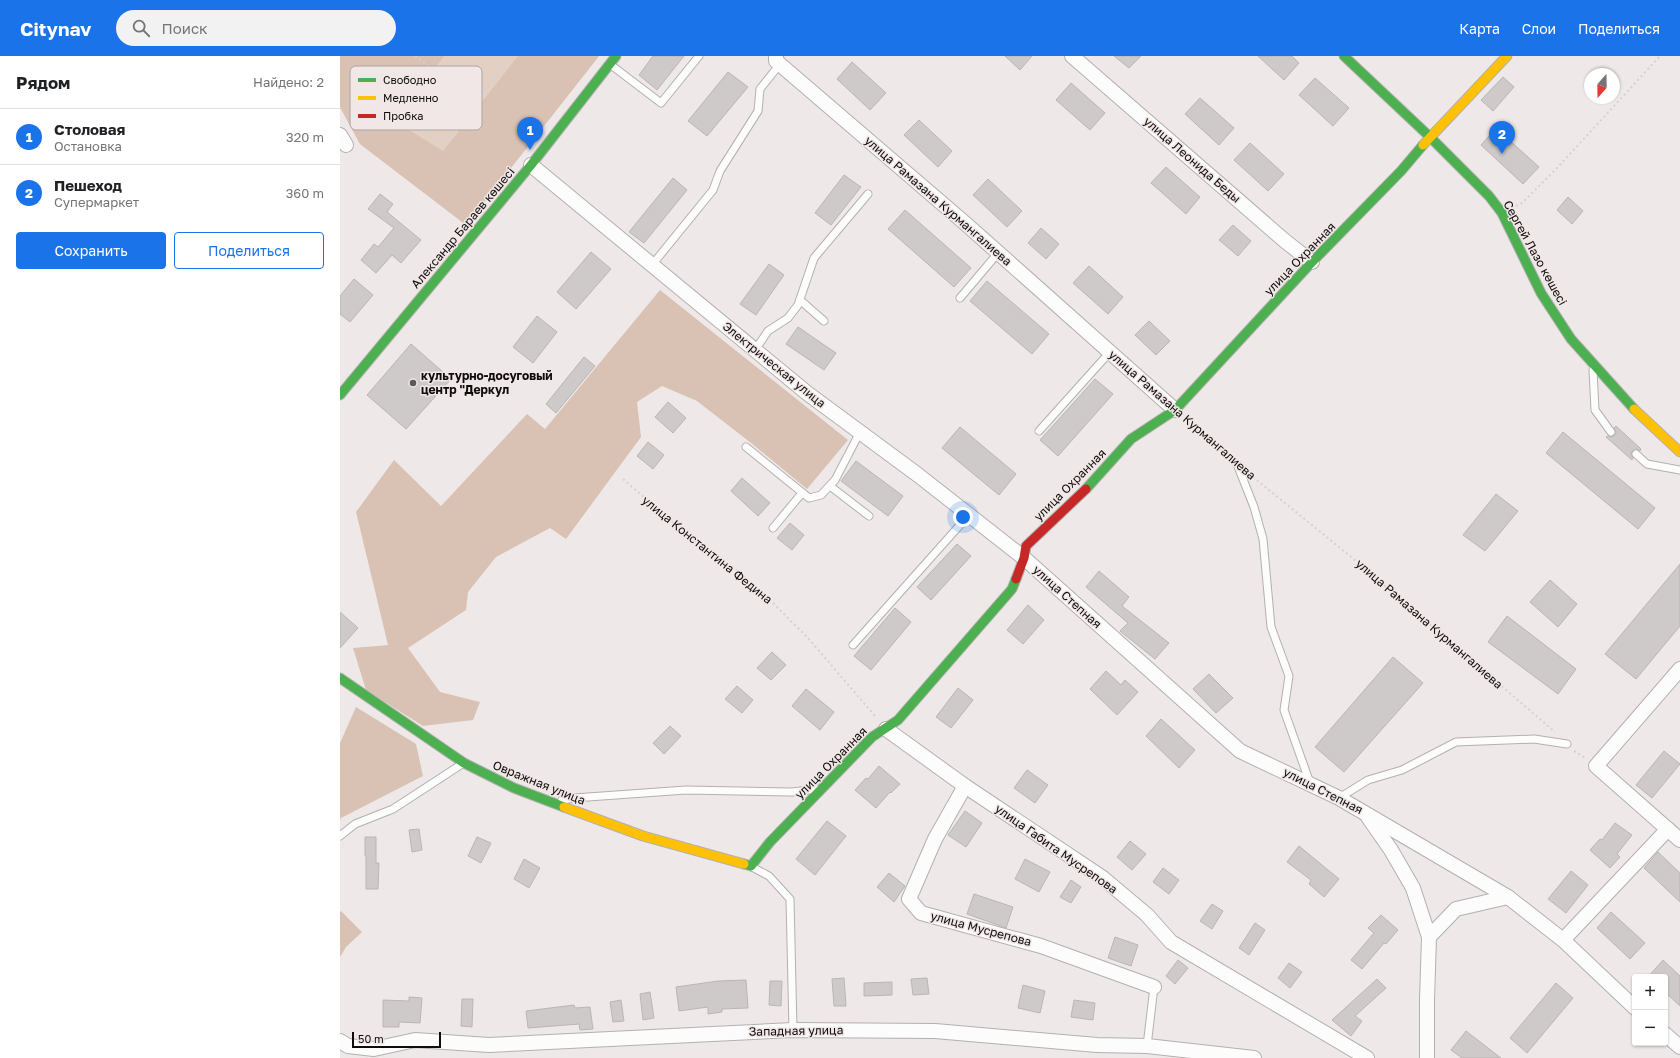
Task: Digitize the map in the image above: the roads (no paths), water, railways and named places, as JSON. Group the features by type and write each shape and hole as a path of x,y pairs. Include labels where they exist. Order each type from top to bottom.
{"street":[{"name":"Александр Бараев көшесі","path":"340,395 531,165 616,56"},
{"name":"улица Леонида Беды","path":"1072,56 1285,242 1312,262"},
{"name":"Сергей Лазо көшесі","path":"1344,56 1430,137 1489,196 1502,213 1541,292 1571,339 1636,411 1680,452"},
{"name":"улица Охранная","path":"751,866 770,842 872,737 898,720 1012,589 1024,558 1026,546 1094,482 1131,439 1175,410 1312,262 1400,171 1507,56"},
{"name":"улица Рамазана Курмангалиева","path":"778,60 1175,410"},
{"name":"Электрическая улица","path":"531,165 807,393 918,475 968,516 1024,558"},
{"name":"улица Степная","path":"1024,558 1240,751 1339,798 1508,897 1563,940 1632,1005"},
{"path":"1680,669 1596,766 1680,840"},
{"name":"Овражная улица","path":"340,678 464,763 514,788 643,836 751,866"},
{"name":"улица Габита Мусрепова","path":"886,728 965,786 1103,878 1147,915 1171,942 1367,1058"},
{"name":"улица Мусрепова","path":"965,786 935,839 909,899 921,913 1041,946 1154,987"},
{"path":"1366,813 1391,850 1413,888 1429,936 1427,1058"},
{"path":"1563,940 1668,829"},
{"path":"1429,936 1456,909 1508,897"},
{"name":"Западная улица","path":"340,1041 348,1046 374,1049 415,1040 489,1046 793,1030 934,1031 1097,1045 1148,1046 1254,1058"},
{"path":"1668,1037 1680,1047"}],"lane":[{"path":"610,64 661,103 699,56"},
{"path":"652,264 713,190 720,171 758,111 760,89 778,60"},
{"path":"755,350 768,331 788,318 798,306 814,258 868,194"},
{"path":"960,298 998,253"},
{"path":"800,300 824,321"},
{"path":"1039,431 1110,352"},
{"path":"1592,364 1595,410 1611,432"},
{"path":"746,447 809,498 821,495 830,486 847,459 860,432"},
{"path":"1636,454 1647,464 1680,470"},
{"path":"1237,464 1254,507 1263,539 1271,627 1289,676 1284,710 1310,783"},
{"path":"830,486 869,516"},
{"path":"773,528 802,493"},
{"path":"853,645 968,516"},
{"path":"1339,798 1368,780 1402,770 1456,742 1534,739 1567,744"},
{"path":"340,836 355,824 393,809 453,768 464,763"},
{"path":"552,802 574,798 686,790 792,792 824,788"},
{"path":"751,866 769,876 790,899 793,1030"},
{"path":"1148,1046 1154,987"}],"place":[{"name":"Столовая","path":"530,150"},
{"name":"Пешеход","path":"1502,154"},
{"name":"культурно-досуговый центр \"Деркул","path":"413,383"}]}
